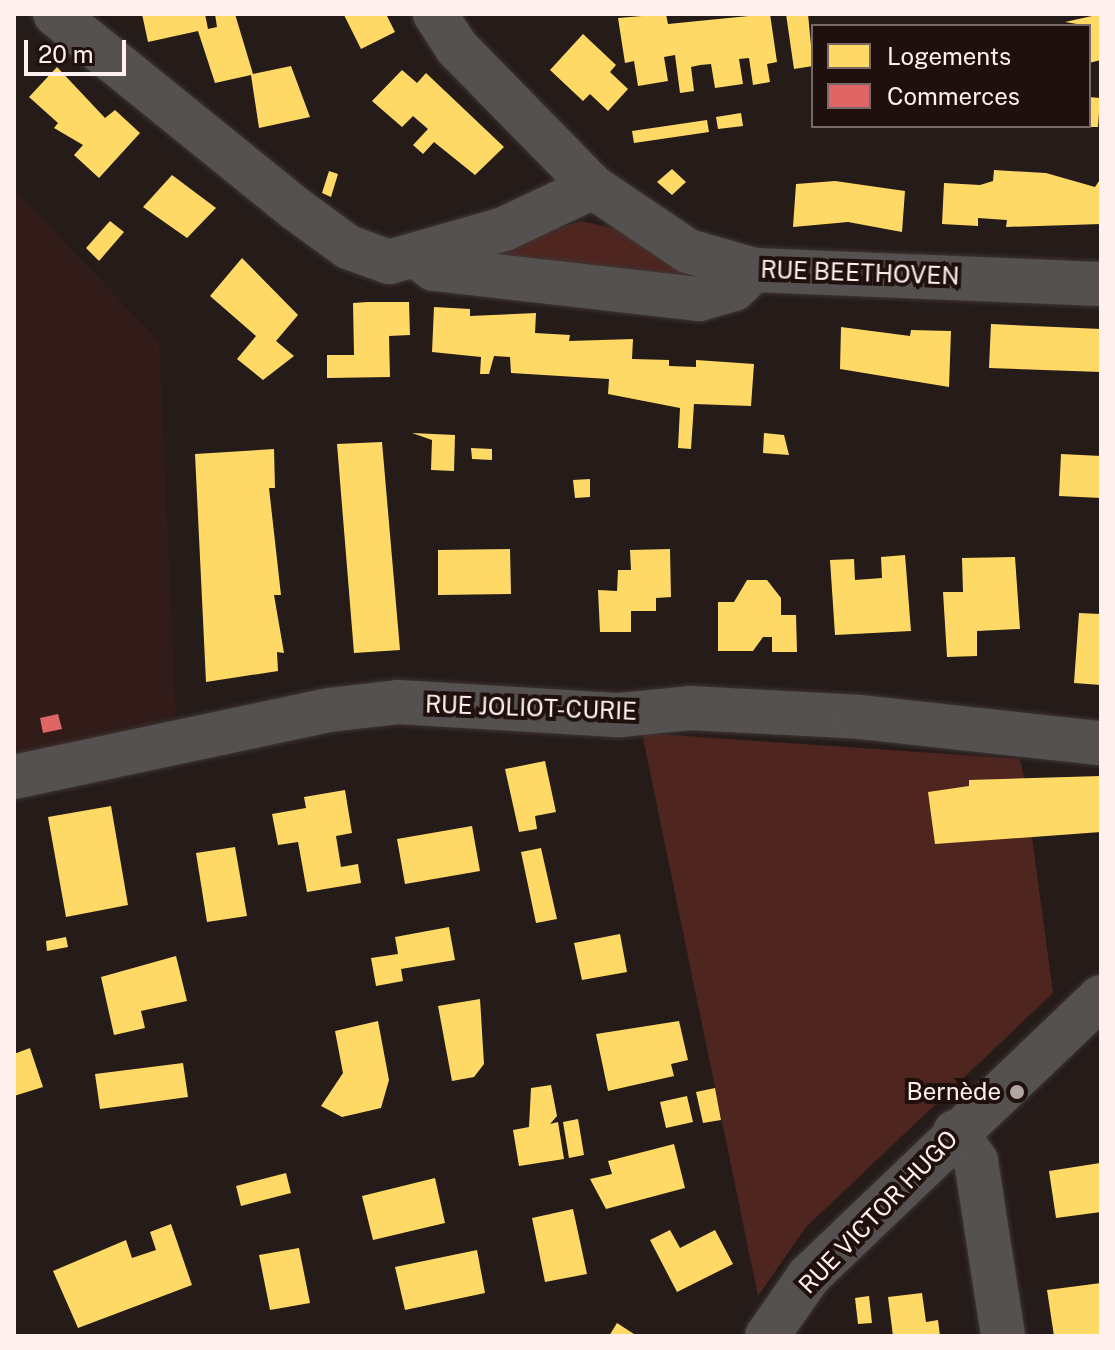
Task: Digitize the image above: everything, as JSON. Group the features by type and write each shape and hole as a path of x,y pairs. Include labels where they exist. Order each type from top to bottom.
{"street":[{"path":"55,14 348,247 389,262 420,259 593,187"},
{"name":"RUE BEETHOVEN","path":"435,14 457,48 593,187 688,251 754,270 1101,284"},
{"path":"420,259 434,269 699,299 734,289 754,270"},
{"name":"RUE JOLIOT-CURIE","path":"14,777 329,710 398,702 620,715 690,708 860,717 1101,743"},
{"name":"RUE VICTOR HUGO","path":"767,1336 809,1276 955,1132 1101,997"},
{"path":"955,1132 981,1184 1003,1336"}],"shaded area":[{"path":"14,189 159,341 176,717 14,760"},
{"path":"582,221 621,230 699,274 695,284 498,269 489,247"},
{"path":"642,733 1020,759 1024,778 1053,993 806,1227 758,1296"}],"building: Logements":[{"path":"142,14 205,14 208,29 217,27 215,14 235,14 253,74 291,66 310,117 259,128 251,75 215,83 198,31 148,42"},
{"path":"336,14 386,14 395,32 361,49 344,15"},
{"path":"666,14 668,24 770,14 777,62 767,64 770,82 753,85 749,58 739,59 743,84 715,88 711,64 700,65 691,67 694,91 680,93 675,55 664,57 668,81 638,86 634,61 625,63 618,18"},
{"path":"786,14 808,14 811,66 794,69"},
{"path":"1101,14 1101,60 1091,62 1091,24 1065,22"},
{"path":"583,34 616,65 610,72 628,89 608,111 590,94 583,101 550,70"},
{"path":"57,67 105,118 115,110 140,133 99,178 74,155 83,145 54,128 58,123 29,97"},
{"path":"402,70 417,83 426,73 504,147 475,175 434,142 423,154 413,145 428,129 413,116 402,127 372,101"},
{"path":"1091,97 1100,98 1098,127 1091,127"},
{"path":"741,113 743,126 718,129 716,117"},
{"path":"707,120 709,132 634,143 632,131"},
{"path":"672,169 686,182 672,195 657,182"},
{"path":"994,170 1046,173 1095,187 1101,178 1101,224 1006,227 1007,220 978,218 978,226 942,224 944,183 980,185 993,181"},
{"path":"329,171 338,174 331,197 322,193"},
{"path":"172,175 216,208 187,238 143,207"},
{"path":"835,181 905,191 902,232 848,222 793,227 796,184"},
{"path":"110,221 124,232 99,261 86,248"},
{"path":"242,258 298,315 276,341 294,356 263,380 237,359 256,336 210,296"},
{"path":"409,302 410,335 389,336 390,377 327,378 327,355 354,355 353,303"},
{"path":"434,307 470,309 470,316 536,313 535,333 570,335 569,341 633,339 632,359 669,360 669,366 696,367 696,360 754,364 751,406 694,404 691,449 678,448 680,408 608,394 609,379 511,373 510,357 494,356 489,374 480,374 481,357 432,352"},
{"path":"991,324 1101,329 1101,372 989,368"},
{"path":"841,327 910,336 911,330 951,331 949,387 840,369"},
{"path":"412,433 455,435 454,471 431,470 432,440"},
{"path":"764,433 784,435 789,455 763,453"},
{"path":"382,442 400,650 354,653 337,444"},
{"path":"471,448 492,449 492,460 472,459"},
{"path":"274,449 275,488 269,488 281,595 274,595 284,653 277,652 278,671 206,682 195,454"},
{"path":"1061,454 1101,456 1101,498 1059,496"},
{"path":"590,479 590,497 575,498 573,480"},
{"path":"510,549 511,594 438,595 438,550"},
{"path":"670,549 671,597 656,598 656,611 631,611 631,632 600,632 598,590 617,591 618,570 631,570 630,550"},
{"path":"905,555 911,631 835,635 830,560 854,559 855,580 882,578 881,557"},
{"path":"1015,557 1020,629 977,631 977,656 947,657 943,592 963,592 962,558"},
{"path":"747,580 767,580 781,598 781,615 796,615 797,652 772,652 772,637 763,637 753,651 718,651 718,602 734,602"},
{"path":"1079,613 1101,614 1101,685 1074,683"},
{"path":"545,761 556,812 535,816 537,829 519,832 505,769"},
{"path":"1101,776 1101,832 935,844 928,792 969,786 969,780"},
{"path":"345,790 352,833 336,836 341,867 358,864 361,883 307,892 298,842 278,845 272,814 306,808 304,797"},
{"path":"111,806 128,905 66,917 48,817"},
{"path":"472,826 480,871 405,884 397,839"},
{"path":"235,847 247,916 207,922 196,853"},
{"path":"541,848 557,919 536,923 521,852"},
{"path":"449,927 455,960 401,969 403,981 376,986 371,958 398,954 395,937"},
{"path":"620,934 627,972 582,980 574,943"},
{"path":"66,937 68,947 47,951 46,941"},
{"path":"176,956 187,1001 141,1011 145,1028 114,1035 101,977"},
{"path":"480,999 484,1064 474,1077 452,1081 438,1006"},
{"path":"378,1021 389,1080 381,1108 342,1117 321,1106 343,1073 335,1031"},
{"path":"679,1021 688,1060 671,1064 674,1076 608,1091 596,1034"},
{"path":"30,1048 43,1087 14,1096 14,1054"},
{"path":"183,1063 188,1097 100,1109 95,1074"},
{"path":"551,1085 557,1116 550,1124 558,1122 564,1159 519,1166 513,1130 529,1127 531,1088"},
{"path":"715,1088 721,1120 703,1123 696,1092"},
{"path":"687,1096 693,1122 666,1128 660,1102"},
{"path":"578,1119 584,1155 569,1158 563,1122"},
{"path":"674,1144 685,1188 606,1209 590,1179 612,1174 608,1161"},
{"path":"1100,1163 1101,1212 1056,1218 1049,1171"},
{"path":"286,1173 291,1193 241,1206 236,1186"},
{"path":"435,1178 445,1223 373,1240 362,1196"},
{"path":"573,1209 587,1274 545,1282 532,1218"},
{"path":"171,1224 192,1285 78,1328 53,1271 126,1240 132,1258 156,1250 150,1232"},
{"path":"670,1230 680,1248 715,1230 733,1264 677,1292 650,1240"},
{"path":"299,1248 310,1303 270,1310 259,1255"},
{"path":"477,1250 485,1293 405,1310 395,1267"},
{"path":"1101,1283 1101,1336 1054,1336 1047,1290"},
{"path":"922,1293 926,1322 938,1320 940,1336 893,1336 888,1297"},
{"path":"869,1296 872,1323 858,1324 855,1298"},
{"path":"617,1323 637,1336 609,1336"}],"building: Commerces":[{"path":"58,714 62,729 43,733 40,718"}],"place":[{"name":"Bernède","path":"1017,1092"}]}
